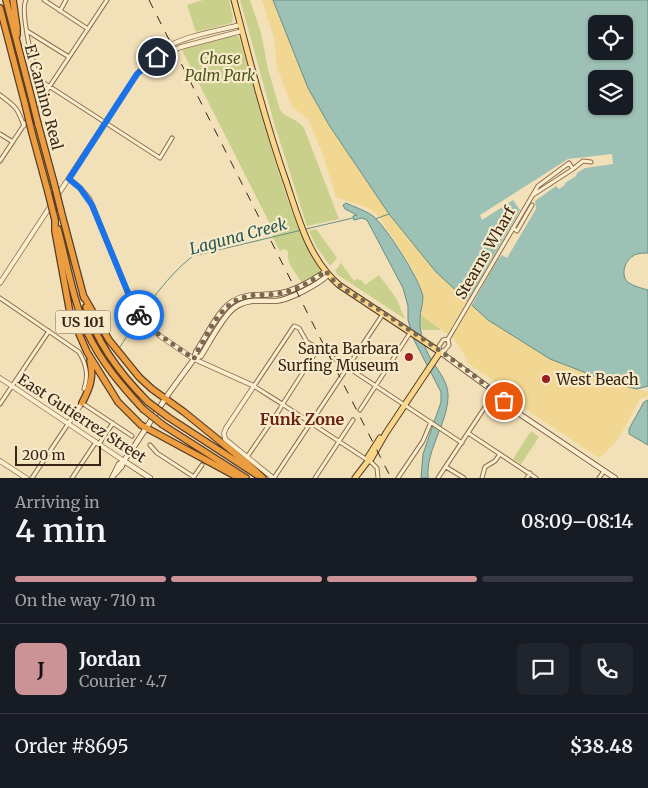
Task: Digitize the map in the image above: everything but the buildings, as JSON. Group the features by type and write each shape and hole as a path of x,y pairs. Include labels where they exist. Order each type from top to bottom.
{"highway":[{"name":"El Camino Real","path":"6,0 83,296 90,319 108,354 125,378 148,402 262,478"},
{"path":"13,0 18,28 17,42"},
{"name":"El Camino Real","path":"0,8 55,220 82,318 88,333 109,370 143,409 246,478"},
{"path":"0,27 8,41"},
{"path":"55,220 54,231 68,304 91,366 91,386 82,403"},
{"path":"83,296 103,332 139,377 248,464 262,478"},
{"path":"87,352 118,402 134,420 145,428 239,478"}],"main road":[{"path":"234,0 274,147 304,233 314,254 327,273 339,284 425,341 495,392 521,415 615,478"},
{"path":"113,476 122,466 123,461 165,398 194,359 200,356 228,314 236,307 250,301 284,299 324,279 327,273"},
{"path":"355,478 376,453 386,433 440,352"},
{"name":"East Gutierrez Street","path":"123,461 150,478"}],"street":[{"path":"26,0 23,7 27,31 35,72 41,81 160,158 172,138"},
{"path":"44,0 88,30"},
{"path":"60,11 66,0"},
{"path":"0,162 106,0"},
{"path":"150,62 153,57 170,45 240,25"},
{"path":"27,31 69,57"},
{"path":"0,283 137,74 150,62 167,52 242,31"},
{"path":"0,95 18,110 24,126"},
{"path":"0,134 13,142"},
{"name":"Stearns Wharf","path":"533,195 573,169 577,164 583,161 590,162"},
{"name":"Stearns Wharf","path":"448,339 443,340 439,346 440,352 449,345 448,339 538,186 569,163 573,169"},
{"path":"69,179 88,198 142,320 154,331 194,359 254,386 368,461 377,468 378,478"},
{"path":"513,228 517,231 532,205"},
{"path":"0,298 79,352 86,365 87,372 84,389"},
{"path":"247,457 315,354 316,349 307,342 299,328 294,326 224,433 228,442 273,478 383,313"},
{"path":"0,404 49,331"},
{"path":"360,410 411,332"},
{"path":"332,356 462,443"},
{"name":"East Gutierrez Street","path":"0,378 123,461"},
{"path":"438,478 495,392"},
{"path":"32,478 82,403 132,436"},
{"path":"314,478 353,420"},
{"path":"72,478 113,423"},
{"path":"398,478 423,441 432,423"},
{"path":"468,433 536,478"},
{"path":"150,445 157,453 194,478 202,465"},
{"path":"482,478 485,467 500,454"},
{"path":"0,461 26,478"},
{"path":"446,467 464,478"},
{"path":"599,478 604,471"},
{"path":"526,478 530,473"}],"green space":[{"path":"203,0 229,0 233,17 232,23 196,32 187,5"},
{"name":"Chase Palm Park","path":"240,0 250,0 261,33 268,69 280,110 304,128 339,219 307,226 275,126"},
{"name":"Chase Palm Park","path":"235,35 239,37 288,202 305,243 320,270 319,274 303,282 301,282 290,263 288,251 284,249 280,251 272,236 275,234 182,50"},
{"path":"316,229 337,258 330,266 316,246 309,231"},
{"path":"341,263 354,281 357,279 361,280 365,285 379,275 396,298 405,319 338,275 335,271"},
{"path":"421,315 440,329 440,330 422,330"},
{"path":"531,431 539,437 521,464 513,459"}],"sand":[{"path":"262,0 273,0 308,88 329,125 389,214 436,272 488,320 503,330 591,374 615,384 648,392 648,396 640,399 618,439 599,458 524,408 500,385 466,362 467,359 454,339 421,315 422,295 416,276 377,214 368,208 336,197 323,155 308,119 292,107 277,68 274,38"}],"water":[{"path":"273,0 648,0 648,253 636,254 630,258 625,265 624,273 629,283 648,290 648,386 637,389 615,384 550,359 488,320 436,272 389,214 329,125 308,88"},
{"path":"346,203 363,210 379,221 402,254 421,289 423,297 420,322 423,339 429,355 440,372 448,390 447,407 430,457 428,478 421,478 423,454 441,402 441,392 414,340 408,320 408,306 403,288 367,220 362,218 354,220 353,216 357,215 345,209 343,205"},
{"path":"648,400 648,445 629,434 629,429 644,402"}],"pier":[{"path":"612,154 613,164 585,168 559,189 556,186 535,201 536,209 507,258 502,255 498,259 470,308 466,304 520,210 513,200 482,220 480,215 568,159"}],"waterway":[{"path":"375,219 389,214"},
{"name":"Laguna Creek","path":"306,229 353,218"},
{"name":"Laguna Creek","path":"120,347 162,286 193,256 302,230"}],"railway":[{"path":"149,0 391,478"}],"way so far":[{"path":"139,315 154,331 194,359 219,316 230,304 252,295 283,293 301,286 326,271 339,284 425,341 492,390 504,401"}],"place":[{"name":"Santa Barbara Surfing Museum","path":"409,357"},
{"name":"West Beach","path":"546,379"}],"district":[{"name":"Funk Zone","path":"302,419"}],"route":[{"path":"139,315 133,305 92,205 80,188 69,179 137,74 157,57"}]}
